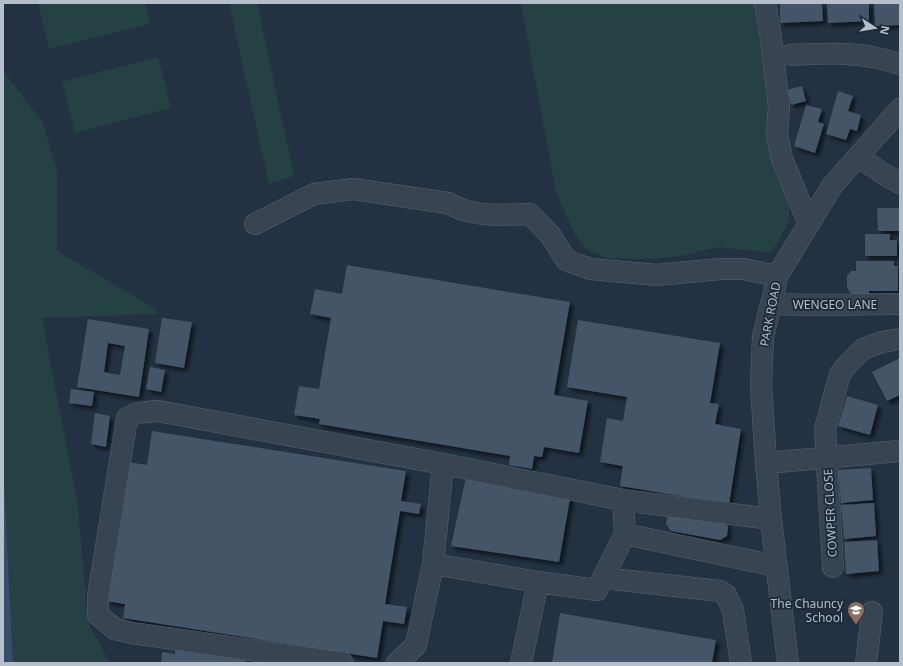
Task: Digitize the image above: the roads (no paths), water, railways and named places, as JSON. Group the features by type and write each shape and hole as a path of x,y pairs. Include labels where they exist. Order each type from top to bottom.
{"street":[{"path":"765,3 771,38 779,106 778,140 782,159 809,224"},
{"path":"791,55 853,53 872,56 900,64"},
{"name":"PARK ROAD","path":"788,663 776,566 766,463 761,385 763,337 777,276 832,186 900,109"},
{"path":"859,157 885,175 900,183"},
{"path":"255,224 314,194 353,189 448,204 458,209 492,216 530,214 551,236 566,260 590,269 657,275 720,269 743,269 777,276"},
{"name":"WENGEO LANE","path":"771,304 812,306 900,304"},
{"name":"COWPER CLOSE","path":"833,567 825,429 840,374 863,349 882,342 900,339"},
{"path":"343,663 132,633 115,629 98,616 98,596 127,418 137,413 158,411 444,464 623,500 771,519"},
{"name":"COWPER CLOSE","path":"766,463 900,451"},
{"path":"396,663 416,645 433,564 444,464"},
{"path":"433,564 538,582 597,590 625,534 623,500"},
{"path":"625,534 776,566"},
{"path":"603,578 720,591 726,595 733,610 741,663"},
{"path":"521,663 538,582"},
{"path":"866,663 872,612"}],"water":[{"path":"3,462 13,663 3,663"}],"place":[{"name":"The Chauncy School","path":"856,625"}]}
